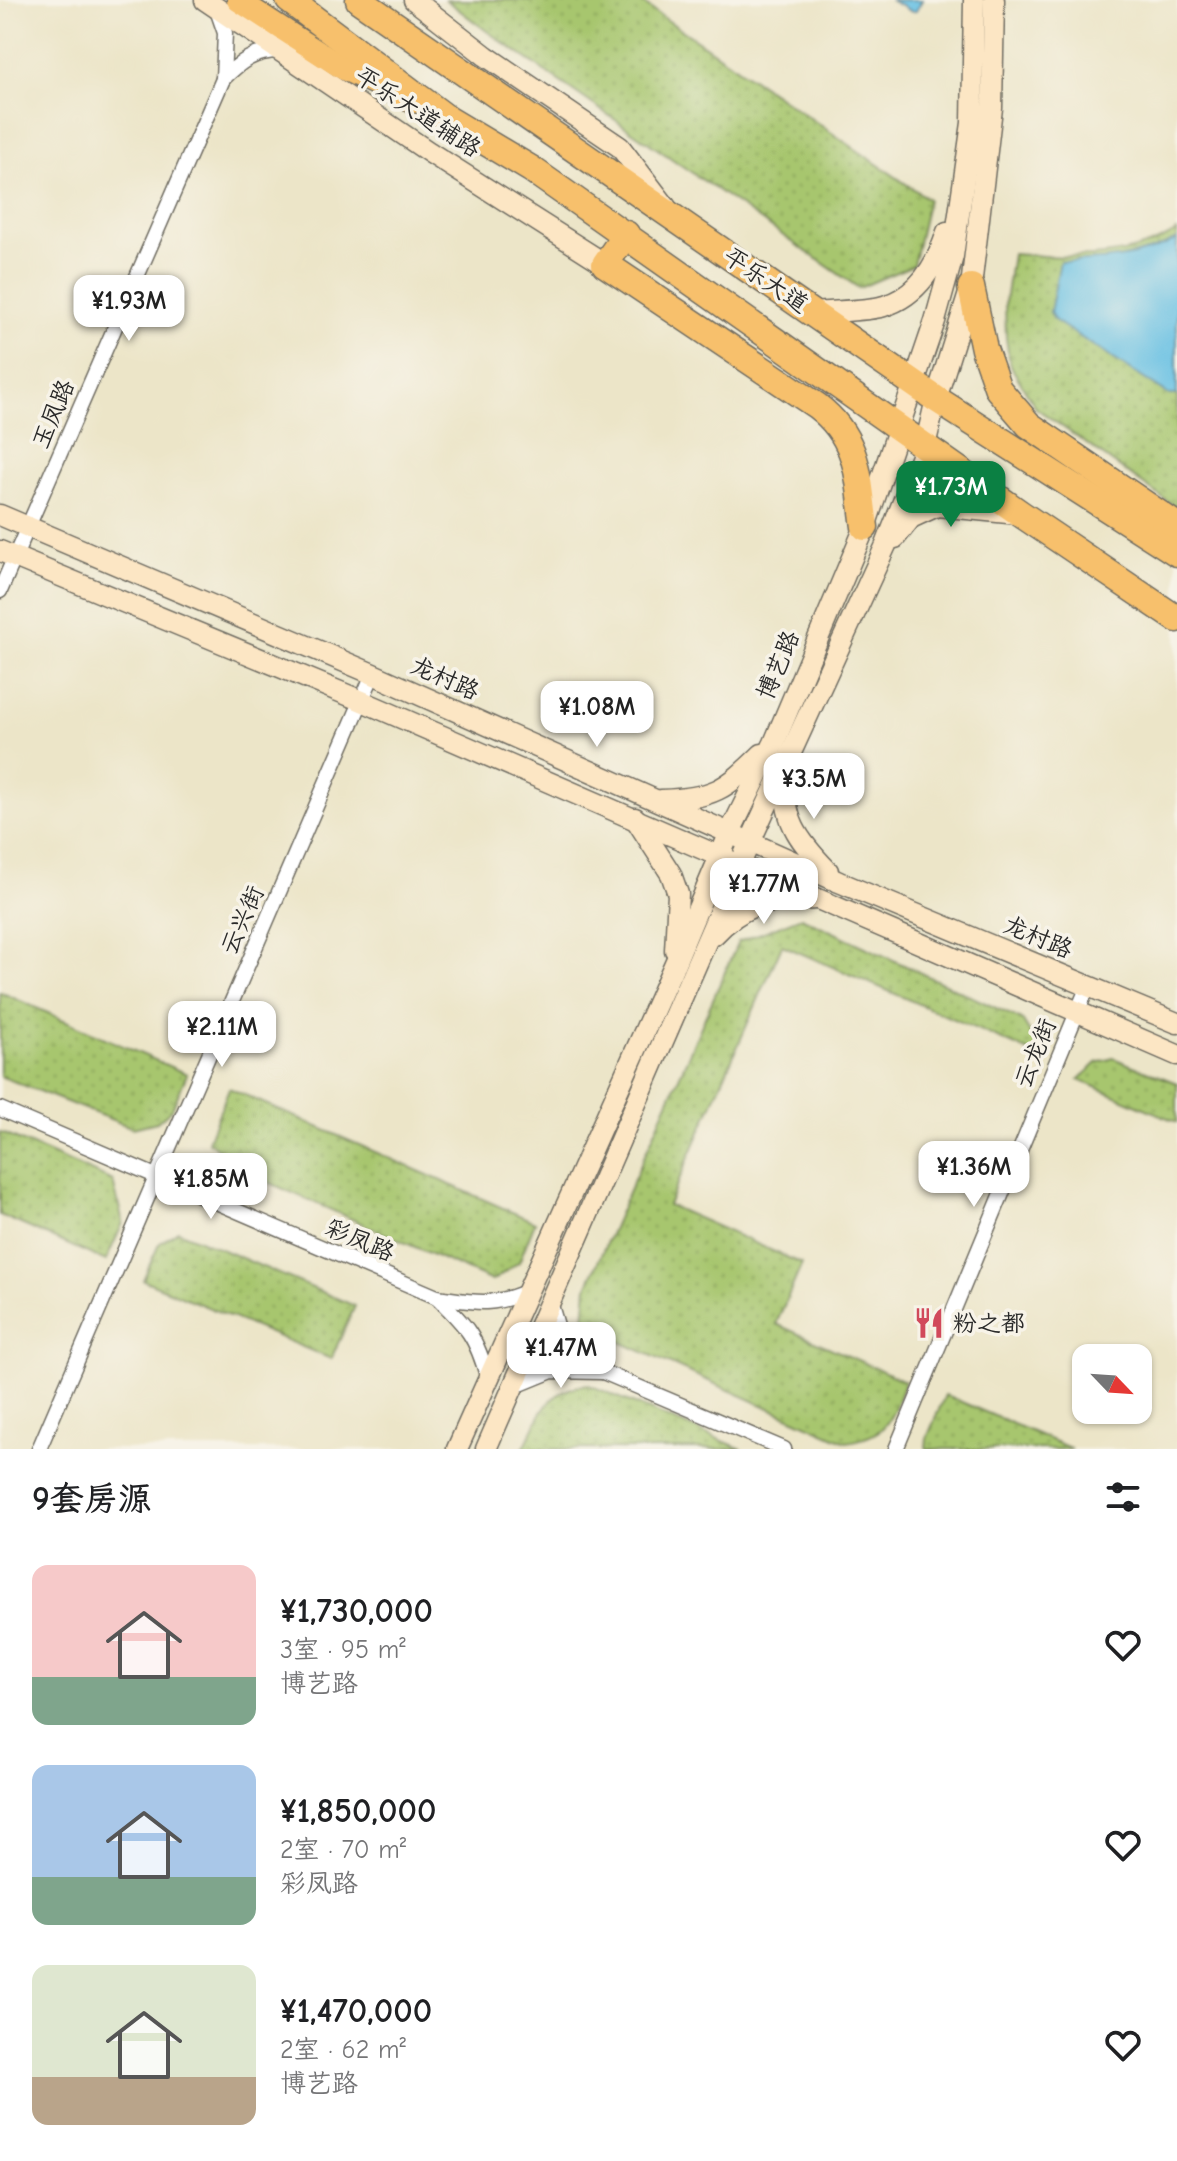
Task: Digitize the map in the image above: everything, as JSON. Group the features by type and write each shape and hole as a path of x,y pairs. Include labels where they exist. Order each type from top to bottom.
{"highway":[{"path":"289,0 449,120 531,169 626,234 1021,514 1177,619"},
{"name":"平乐大道","path":"359,0 926,390 1177,553"},
{"path":"626,234 605,264 830,416 844,432 855,460 865,527"},
{"path":"971,287 984,349 998,389 1029,425 1177,526"}],"main road":[{"path":"238,0 344,69 449,120"},
{"path":"373,0 431,49"},
{"path":"414,0 486,56 620,147 675,219"},
{"name":"博艺路","path":"486,1449 740,864 882,553 925,446 926,390 953,256 972,123 974,0"},
{"name":"博艺路","path":"457,1449 675,963 730,832 774,743 865,527 900,428 926,390 971,287 992,108 994,0"},
{"name":"平乐大道辅路","path":"210,3 429,152 605,264"},
{"path":"814,313 881,308 906,297 926,276 941,253 964,178"},
{"path":"882,553 911,518 937,506 1021,514"},
{"name":"龙村路","path":"0,515 373,674 839,882 1177,1023"},
{"path":"7,554 362,701 1177,1055"},
{"path":"657,800 693,798 720,791 774,743"},
{"path":"787,759 784,793 795,834 839,882"},
{"path":"635,818 671,874 678,894 675,963"},
{"path":"706,943 732,916 752,906 817,898"}],"street":[{"path":"210,3 225,33 223,79"},
{"path":"223,79 238,64 257,53 279,51"},
{"name":"玉凤路","path":"0,591 7,554 28,527 223,79"},
{"name":"云兴街","path":"39,1449 373,674"},
{"name":"云龙街","path":"896,1449 1088,986"},
{"name":"彩凤路","path":"0,1109 437,1297 503,1302 526,1292"},
{"name":"彩凤路","path":"437,1297 462,1322 478,1344 488,1379"},
{"path":"550,1302 558,1329 570,1345 603,1372 784,1449"},
{"path":"513,1387 552,1371 603,1372"}],"green space":[{"path":"446,0 638,0 928,199 913,265 859,288"},
{"path":"1177,231 1177,508 1036,408 1010,365 1005,302 1012,254 1097,256 1138,248"},
{"path":"801,917 1022,1020 1046,1059 782,945 668,1205 802,1264 776,1324 905,1381 887,1423 872,1435 846,1442 596,1331 584,1319 587,1287 738,942"},
{"path":"0,992 187,1074 172,1109 157,1122 133,1128 0,1076"},
{"path":"1113,1058 1177,1083 1177,1122 1079,1080 1097,1063"},
{"path":"229,1088 535,1222 519,1262 492,1281 245,1172 208,1141"},
{"path":"0,1132 113,1181 123,1223 106,1261 0,1215"},
{"path":"178,1231 355,1306 331,1359 143,1280 159,1244"},
{"path":"587,1384 742,1449 523,1449 546,1406 562,1393"},
{"path":"945,1395 1072,1449 926,1449 927,1438"}],"water":[{"path":"890,0 922,0 916,11 912,12"},
{"path":"1177,239 1177,395 1169,395 1054,320 1050,312 1060,262 1135,255"}],"place":[{"name":"粉之都","path":"929,1323"}]}
